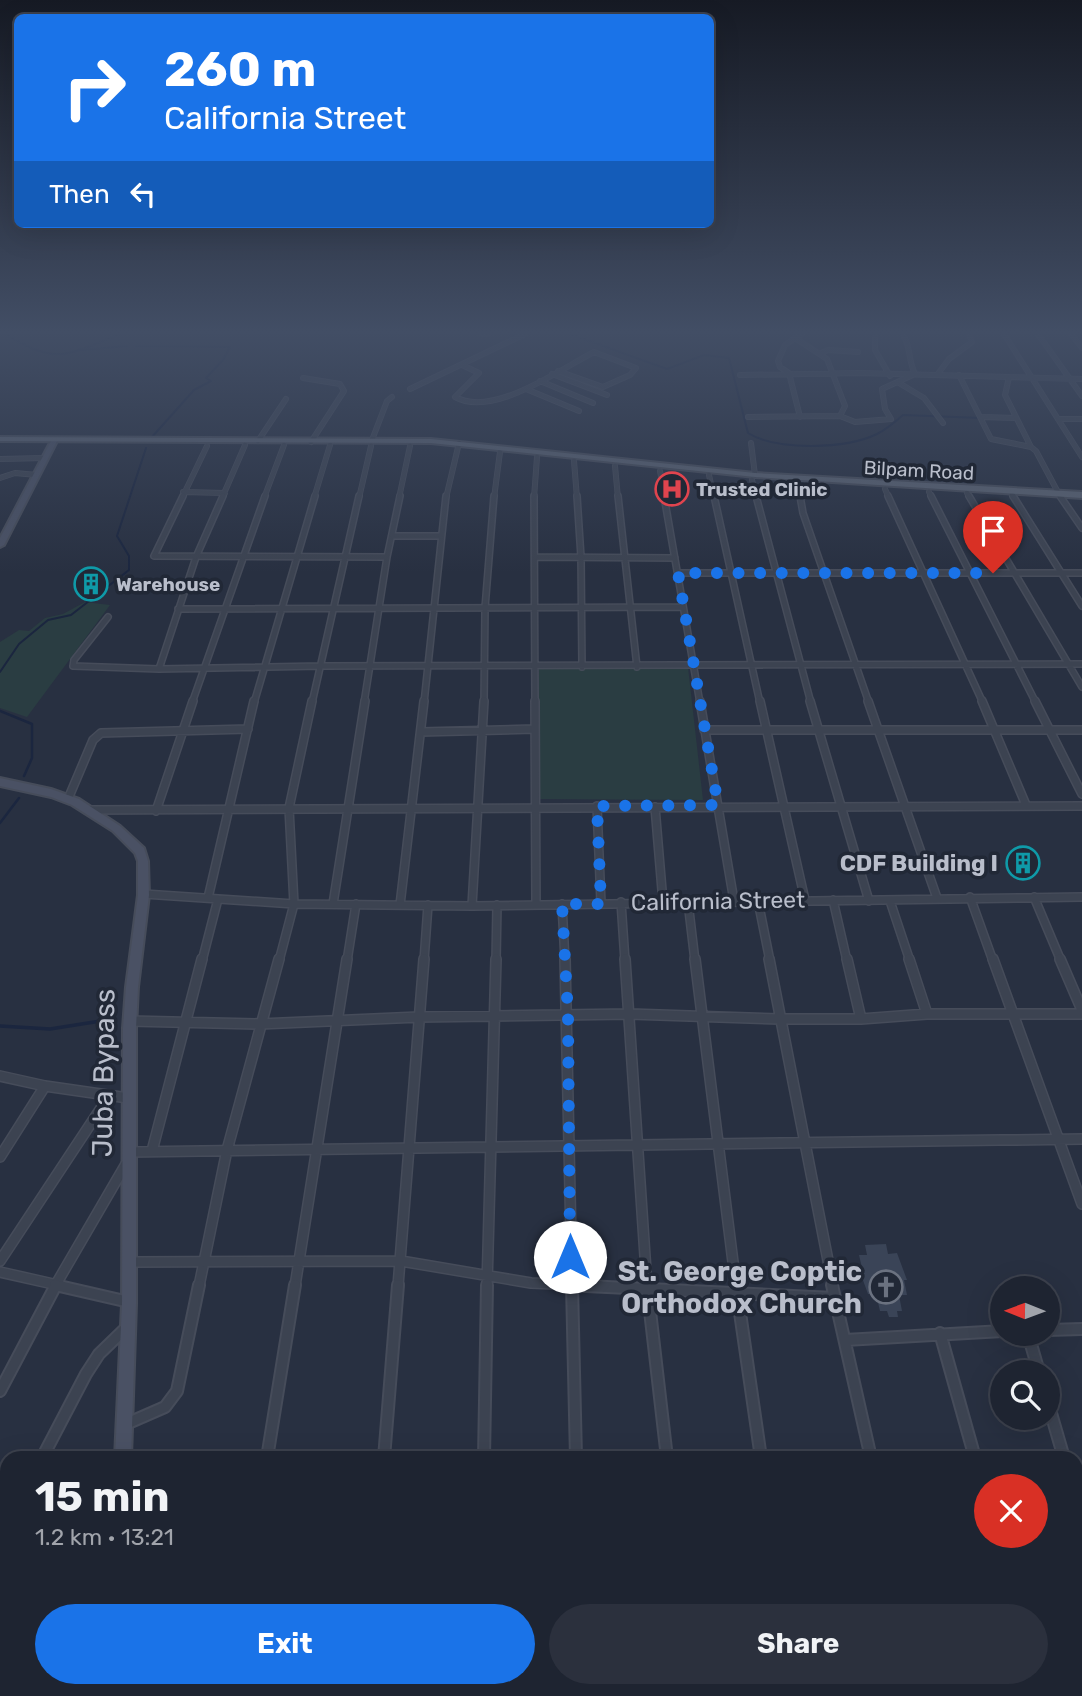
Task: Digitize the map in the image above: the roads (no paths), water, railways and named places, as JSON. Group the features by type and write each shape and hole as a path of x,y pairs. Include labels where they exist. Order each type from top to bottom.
{"main road":[{"path":"0,439 458,445 753,477"},
{"path":"0,545 54,441"},
{"path":"0,445 458,445 660,471 929,492 1082,498"},
{"name":"Bilpam Road","path":"796,480 1060,496"},
{"name":"Juba Bypass","path":"1,783 68,799 106,822 140,851 146,877 135,948 129,1021 130,1262 124,1451"}],"street":[{"path":"258,441 276,413"},
{"path":"312,442 330,413"},
{"path":"126,1424 165,1407 177,1391 228,1150 294,904 289,808 371,443 382,413"},
{"path":"748,417 840,416 855,422 891,419 887,413"},
{"path":"938,413 943,423"},
{"path":"979,413 994,441 1031,447"},
{"path":"1014,413 1060,496 1082,528"},
{"path":"1054,413 1082,457"},
{"path":"981,417 1016,418"},
{"path":"1058,419 1082,419"},
{"path":"751,443 753,477 775,573 817,730 869,901"},
{"path":"159,669 196,557 245,445"},
{"path":"156,811 206,668 223,609 284,445"},
{"path":"152,1151 185,1023 262,667 282,609 294,557 330,445"},
{"path":"400,905 414,808 447,484 458,445"},
{"path":"207,446 154,556 344,559 387,557"},
{"path":"332,904 387,557 410,446"},
{"path":"472,906 486,667 485,608 500,452"},
{"path":"536,905 534,485 537,457"},
{"path":"0,459 45,458"},
{"path":"574,461 581,557 579,609 582,667"},
{"path":"615,466 637,667"},
{"path":"660,471 734,901"},
{"path":"0,478 15,473 37,475"},
{"path":"709,475 805,900"},
{"path":"796,480 803,513 937,898"},
{"path":"885,489 967,665 1026,805"},
{"path":"183,492 225,493"},
{"path":"929,492 1082,794"},
{"path":"967,493 1082,687"},
{"path":"1012,495 1082,606"},
{"path":"392,536 441,536"},
{"path":"536,557 675,558"},
{"path":"678,573 1082,573"},
{"path":"178,609 684,607"},
{"path":"108,617 74,660 73,666 159,669 321,666 1082,664"},
{"path":"68,799 98,734 108,731 248,729"},
{"path":"421,732 534,729"},
{"path":"705,730 1082,730"},
{"path":"86,810 905,804 1082,806"},
{"path":"597,806 601,904"},
{"path":"655,807 663,902"},
{"name":"California Street","path":"144,894 294,904 472,906 1082,897"},
{"path":"970,897 1082,1204"},
{"path":"129,1021 260,1024 419,1017 630,1014 861,1019 927,1014 1013,1015 1082,1012 1034,897"},
{"path":"833,900 861,1019"},
{"path":"758,901 835,1298 869,1451"},
{"path":"890,901 927,1014"},
{"path":"621,902 647,1289 666,1451"},
{"path":"688,902 737,1293 760,1451"},
{"path":"268,1451 356,904"},
{"path":"562,904 568,1015 576,1451"},
{"path":"385,1451 428,905"},
{"path":"484,1451 485,1275 492,1147 497,905"},
{"path":"0,1076 45,1086 128,1097"},
{"path":"0,1157 45,1086"},
{"path":"0,1261 109,1096"},
{"path":"0,1391 55,1286 129,1156 152,1151 317,1148 1082,1139"},
{"path":"130,1262 401,1261 531,1283 835,1298"},
{"path":"0,1272 128,1302"},
{"path":"46,1451 99,1353 129,1326"},
{"path":"1060,1330 1082,1329"},
{"path":"845,1340 990,1331"},
{"path":"940,1333 973,1451"},
{"path":"1056,1430 1062,1451"}],"waterway":[{"path":"152,437 173,413"},
{"path":"743,413 748,433 776,443 812,446 864,439 877,434 903,415 981,418"},
{"path":"0,672 19,644 48,620 71,615 129,570 129,556 117,536 146,448"},
{"path":"0,711 32,724 32,758 24,776"},
{"path":"0,823 19,798"},
{"path":"0,1026 50,1029 107,1020"}],"place":[{"name":"Trusted Clinic","path":"672,489"},
{"name":"Warehouse","path":"91,584"},
{"name":"CDF Building I","path":"1023,863"},
{"name":"St. George Coptic Orthodox Church","path":"886,1287"}]}
